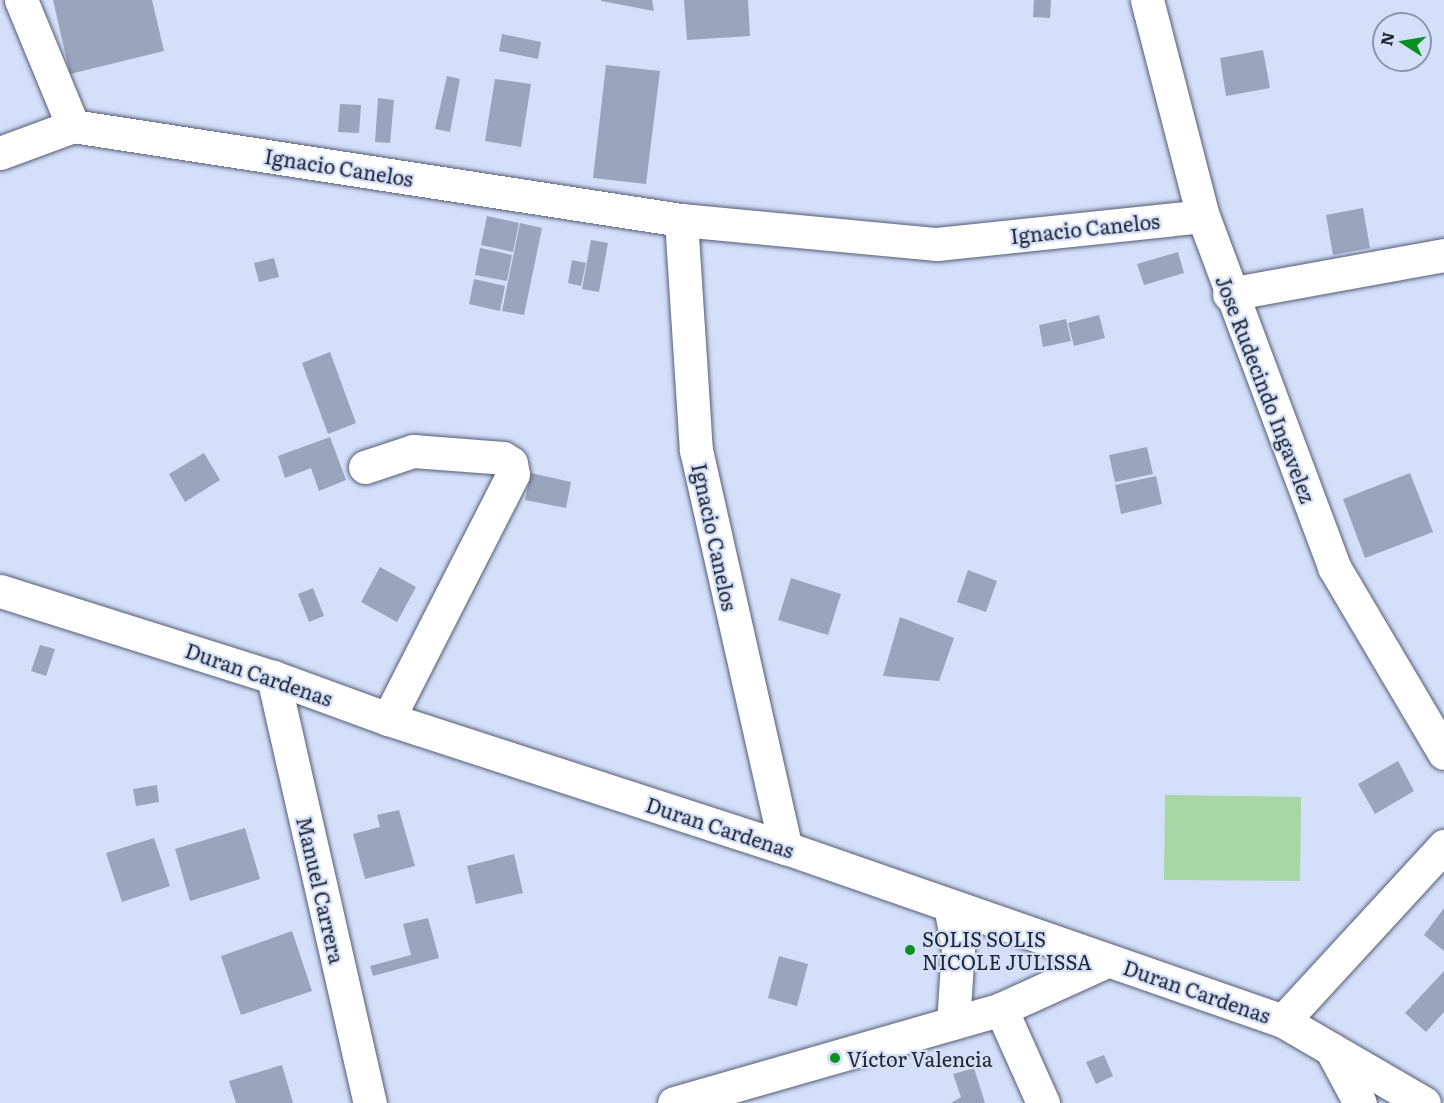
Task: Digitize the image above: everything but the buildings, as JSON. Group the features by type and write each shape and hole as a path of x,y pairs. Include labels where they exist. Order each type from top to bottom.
{"street":[{"path":"21,0 73,126"},
{"name":"Jose Rudecindo Ingavelez","path":"1147,0 1203,216 1229,294 1334,567 1444,753"},
{"name":"Ignacio Canelos","path":"0,153 73,126 681,220 937,244 1203,216"},
{"name":"Ignacio Canelos","path":"681,220 696,450 786,848"},
{"path":"1229,294 1444,255"},
{"path":"365,467 413,451 503,458 511,463 513,474 388,719"},
{"name":"Duran Cardenas","path":"0,591 273,677 388,719 786,848 1283,1021 1424,1103"},
{"name":"Manuel Carrera","path":"273,677 370,1103"},
{"path":"1283,1021 1444,846"},
{"path":"950,906 958,948 953,1023"},
{"path":"674,1103 1001,1009 1107,961"},
{"path":"1001,1009 1043,1103"},
{"path":"1331,1049 1360,1103"}],"green space":[{"path":"1165,795 1301,797 1300,881 1164,880"}],"place":[{"name":"SOLIS SOLIS NICOLE JULISSA","path":"910,950"},
{"name":"Víctor Valencia","path":"835,1058"}]}
